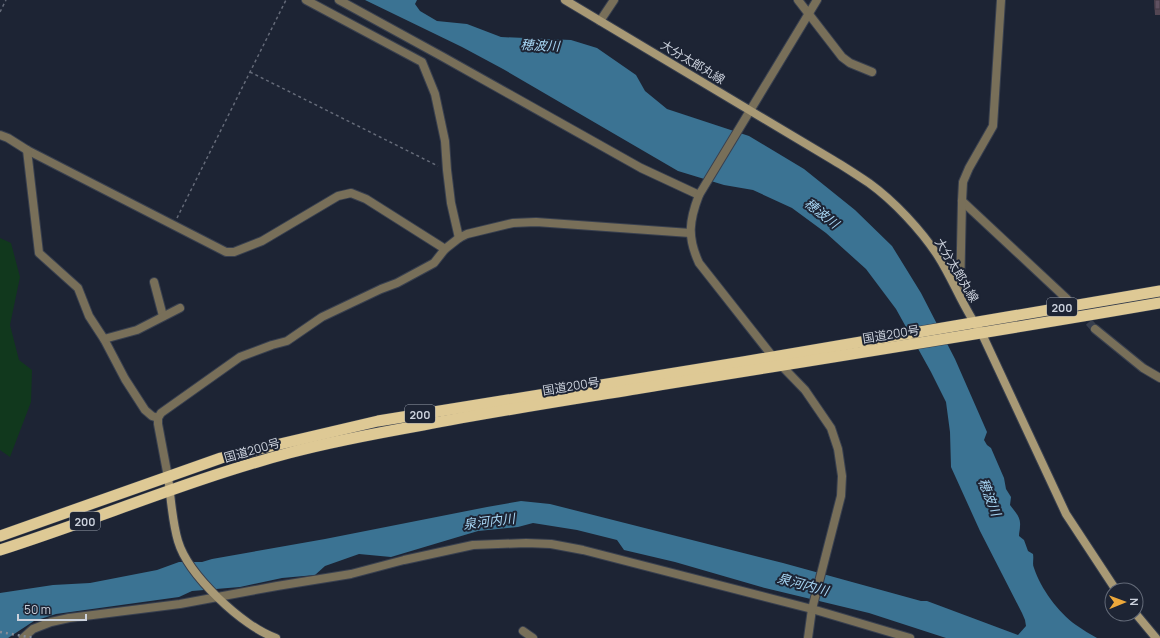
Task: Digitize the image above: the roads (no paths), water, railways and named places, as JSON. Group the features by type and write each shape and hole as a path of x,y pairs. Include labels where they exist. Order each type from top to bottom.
{"highway":[{"name":"国道200号","path":"0,550 44,536 225,471 291,452 380,432 782,366 854,348 969,323 1160,290"},
{"name":"国道200号","path":"0,536 221,458 378,421 773,357 969,336 1160,303"}],"main road":[{"name":"大分太郎丸線","path":"565,0 749,113 845,168 870,184 908,218 938,256 960,295 969,323 982,334 1066,514 1111,582"},
{"path":"168,477 178,541 185,558 216,597 251,626 276,638"},
{"path":"1143,622 1156,638"}],"street":[{"path":"306,0 422,62 435,94 445,141 451,203 459,238"},
{"path":"339,0 641,168 699,195"},
{"path":"600,21 614,0"},
{"path":"798,0 842,57 850,63 872,72"},
{"path":"808,638 812,609 841,496 842,476 838,450 832,428 805,390 773,357 699,263 694,252 690,233 692,212 699,195 817,0"},
{"path":"960,295 963,182 969,168 993,126 1001,0"},
{"path":"0,135 226,252 234,252 262,241 338,196 351,193 366,198 445,249"},
{"path":"27,150 39,253 78,288 89,316 104,339 125,379 145,410 152,416 158,418"},
{"path":"962,201 1067,299"},
{"path":"168,477 158,424 158,418 161,413 240,357 272,345 288,341 322,317 397,283 434,263 445,249 466,234 520,222 690,233"},
{"path":"154,282 163,316"},
{"path":"104,339 136,330 180,308"},
{"path":"1096,328 1143,368 1160,378"},
{"path":"23,638 32,630 57,621 180,604 351,574 404,560 473,545 526,543 551,544 583,550 812,609 910,638"},
{"path":"523,631 533,638"}],"water":[{"path":"365,0 417,0 415,4 420,11 437,21 467,24 501,37 571,40 597,48 636,75 645,91 667,109 749,136 804,169 855,210 892,246 921,293 955,359 987,432 984,440 991,448 1004,478 1006,489 1011,497 1010,505 1020,520 1019,536 1024,540 1028,551 1033,554 1033,566 1041,584 1051,600 1069,620 1097,638 946,638 869,613 765,588 675,562 624,550 617,540 577,530 533,523 518,527 478,531 391,557 359,554 325,566 315,575 282,578 240,587 192,591 179,597 56,614 34,621 8,638 0,638 0,593 53,585 90,583 157,570 179,562 202,562 521,501 550,504 783,563 921,601 927,601 1018,635 1026,626 1022,613 980,531 951,467 950,432 946,402 896,309 866,269 826,233 792,208 753,190 724,185 678,171 503,69 462,47"}],"tunnel":[{"path":"1081,313 1095,329"}],"railway":[{"path":"0,632 34,638"}],"water label":[{"name":"穂波川","path":"540,45"},
{"name":"穂波川","path":"822,213"},
{"name":"穂波川","path":"990,497"},
{"name":"泉河内川","path":"489,521"},
{"name":"泉河内川","path":"803,584"}]}
